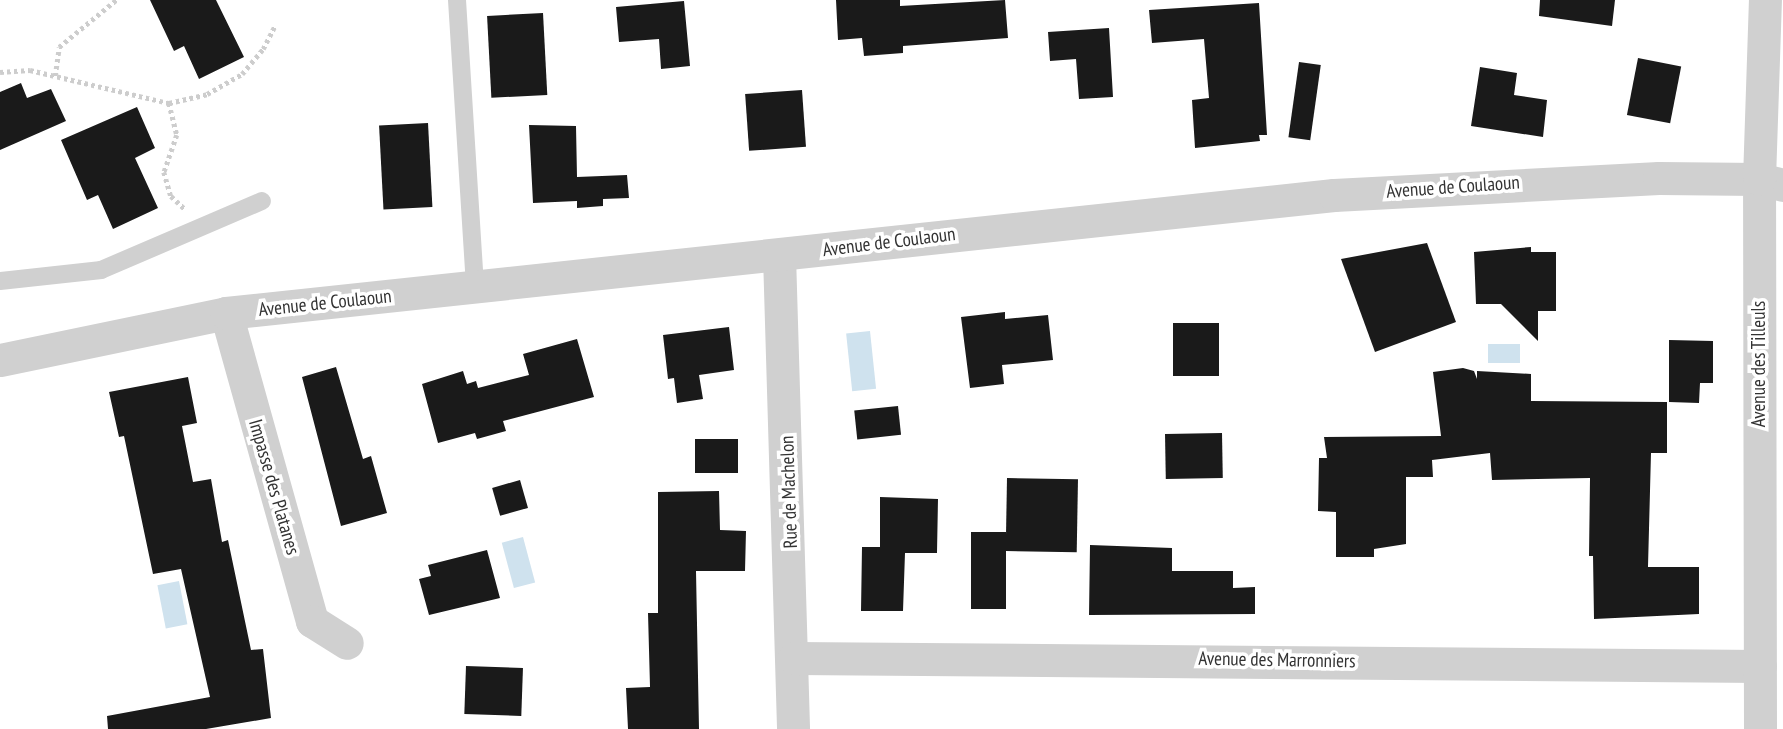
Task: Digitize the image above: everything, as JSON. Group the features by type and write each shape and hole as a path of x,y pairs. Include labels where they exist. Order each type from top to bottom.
{"street":[{"name":"Avenue des Tilleuls","path":"1760,729 1771,182 1765,0"},
{"name":"Avenue de Coulaoun","path":"0,360 226,313 1334,195 1539,181 1771,182"},
{"name":"Rue de Machelon","path":"779,255 794,659 793,729"},
{"name":"Impasse des Platanes","path":"226,313 312,621 347,643"},
{"name":"Avenue des Marronniers","path":"794,659 1760,666"}],"lane":[{"path":"457,0 475,287"},
{"path":"0,281 100,270 206,228 262,201"}],"path":[{"path":"55,76 59,47 116,0"},
{"path":"0,72 11,69 55,76 169,103 207,93 242,75 263,49 275,24"},
{"path":"169,103 177,135 164,172 171,196 206,228"}],"water":[{"path":"870,331 876,389 852,391 846,334"},
{"path":"1488,344 1520,344 1520,363 1488,363"},
{"path":"523,537 535,582 514,588 502,543"},
{"path":"179,581 187,624 166,628 157,585"}],"building":[{"path":"150,0 216,0 244,57 199,79 184,46 174,51"},
{"path":"836,0 900,0 900,6 1005,0 1008,38 903,46 903,53 864,56 862,38 838,40"},
{"path":"1540,0 1615,0 1612,26 1539,16"},
{"path":"684,1 690,66 661,69 659,39 619,42 616,7"},
{"path":"1259,3 1267,135 1259,135 1260,141 1195,148 1192,100 1209,98 1204,39 1152,43 1149,10"},
{"path":"543,13 547,95 491,98 487,16"},
{"path":"1109,28 1113,97 1079,99 1076,59 1050,61 1048,32"},
{"path":"1638,58 1681,66 1670,123 1627,115"},
{"path":"1299,62 1321,65 1310,140 1288,137"},
{"path":"1480,67 1517,73 1514,95 1547,100 1543,137 1471,126"},
{"path":"21,83 27,98 51,89 66,121 0,150 0,92"},
{"path":"802,90 806,147 749,151 745,94"},
{"path":"137,107 155,148 135,158 158,208 113,229 98,195 87,200 61,140"},
{"path":"428,123 432,207 383,209 379,126"},
{"path":"529,125 576,126 577,177 627,175 629,198 603,199 603,206 577,208 577,201 533,203"},
{"path":"1427,243 1456,322 1375,352 1341,259"},
{"path":"1531,247 1531,252 1556,252 1556,311 1538,311 1538,341 1501,304 1476,304 1474,252"},
{"path":"1005,312 1005,319 1048,315 1053,360 1002,365 1004,384 970,388 961,317"},
{"path":"1173,323 1219,323 1219,376 1173,376"},
{"path":"729,327 734,370 699,375 703,399 677,403 674,378 668,379 663,335"},
{"path":"577,339 594,397 503,421 506,431 477,439 475,433 438,443 422,384 463,371 467,384 476,381 478,388 529,375 523,354"},
{"path":"1669,340 1713,341 1713,383 1700,383 1699,403 1669,402"},
{"path":"336,367 363,459 371,456 387,513 341,526 302,377"},
{"path":"1463,368 1474,371 1477,379 1477,371 1531,374 1531,401 1667,402 1667,453 1651,453 1648,567 1699,567 1699,614 1594,619 1593,556 1589,556 1590,478 1492,480 1490,453 1432,460 1433,477 1406,477 1406,544 1374,549 1374,557 1336,557 1336,512 1318,511 1319,458 1327,458 1324,437 1441,436 1433,372"},
{"path":"188,377 197,423 182,426 193,482 211,479 222,542 228,540 251,650 263,649 271,718 206,729 108,729 107,716 210,697 181,569 153,574 124,436 119,437 109,392"},
{"path":"898,406 901,435 857,439 854,411"},
{"path":"1222,433 1223,478 1166,479 1165,434"},
{"path":"695,439 738,439 738,473 695,473"},
{"path":"1007,478 1078,479 1077,552 1006,551"},
{"path":"520,480 528,508 500,516 492,488"},
{"path":"719,491 720,530 746,531 745,571 696,571 699,729 628,729 626,688 650,687 648,613 658,613 658,492"},
{"path":"880,497 938,499 937,553 905,553 903,611 861,611 862,547 880,547"},
{"path":"971,532 1006,532 1006,609 971,609"},
{"path":"1090,545 1172,548 1172,571 1233,571 1233,588 1255,587 1255,614 1089,615"},
{"path":"487,550 500,598 429,615 419,579 431,576 428,565"},
{"path":"466,666 523,668 521,716 464,714"}]}
